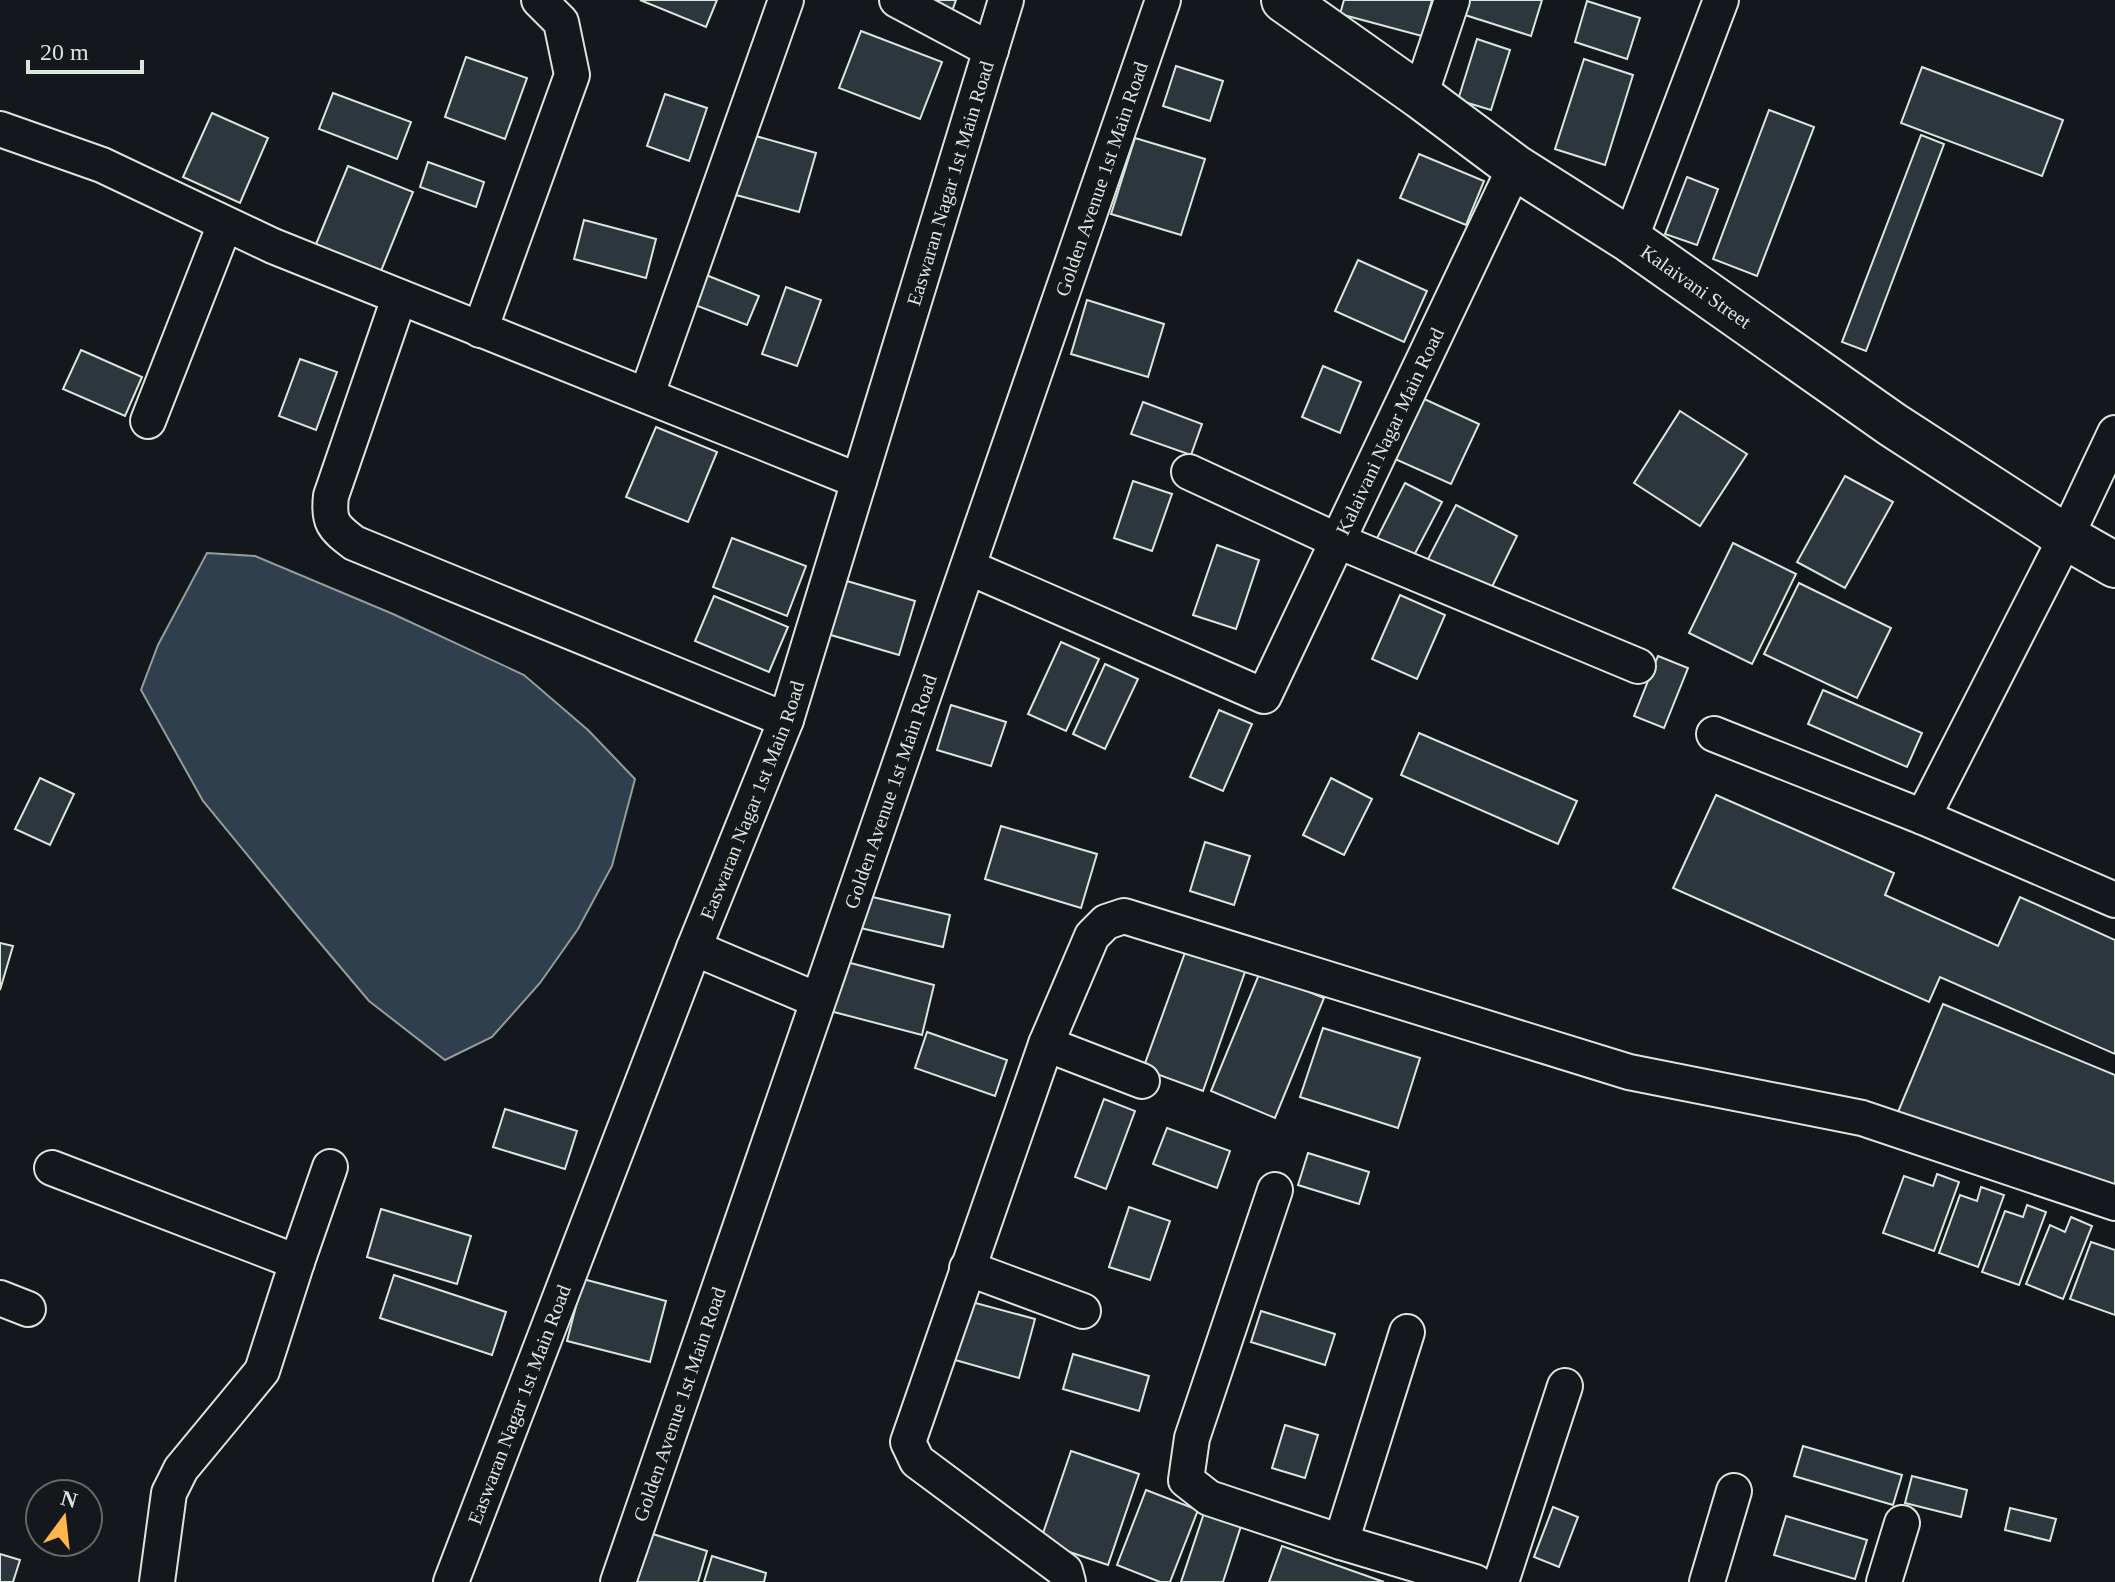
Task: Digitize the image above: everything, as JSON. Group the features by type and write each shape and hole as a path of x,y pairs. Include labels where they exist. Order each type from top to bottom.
{"street":[{"path":"480,330 572,75 561,22 539,0"},
{"path":"647,394 786,0"},
{"path":"897,0 991,50"},
{"name":"Easwaran Nagar 1st Main Road","path":"451,1582 694,948 786,720 1006,0"},
{"name":"Golden Avenue 1st Main Road","path":"618,1582 1163,0"},
{"name":"Kalaivani Street","path":"1284,0 1515,167 1630,240 1893,425 2066,537 2115,565"},
{"path":"1420,96 1452,0"},
{"path":"1630,240 1721,0"},
{"path":"0,129 102,165 225,224 399,298 647,394 859,481"},
{"name":"Kalaivani Nagar Main Road","path":"968,567 1264,696 1515,167"},
{"path":"148,421 225,224"},
{"path":"399,298 331,496 329,514 336,530 354,543 786,720"},
{"path":"1923,817 2066,537 2115,433"},
{"path":"1189,472 1338,541 1638,666"},
{"path":"1714,734 1923,817 2115,900"},
{"path":"1068,1582 1065,1571 917,1461 908,1442 1046,1044 1092,936 1106,922 1124,916 1629,1072 1862,1118 2115,1203"},
{"path":"694,948 817,1000"},
{"path":"1046,1044 1142,1081"},
{"path":"157,1582 169,1493 181,1469 262,1371 330,1167"},
{"path":"52,1168 297,1262"},
{"path":"1275,1190 1192,1438 1186,1480 1209,1498 1475,1582"},
{"path":"967,1268 1083,1311"},
{"path":"1341,1542 1407,1332"},
{"path":"1501,1582 1565,1386"},
{"path":"1707,1582 1734,1491"},
{"path":"1884,1582 1902,1523"}],"water":[{"path":"207,553 255,556 393,614 524,675 588,730 635,779 612,866 578,929 540,983 492,1037 445,1060 369,1001 203,801 141,690 158,645"}],"building":[{"path":"640,0 717,0 706,27"},
{"path":"915,0 956,0 951,14"},
{"path":"1344,0 1432,0 1422,36 1340,14"},
{"path":"1469,0 1542,0 1531,36 1465,15"},
{"path":"1587,1 1640,18 1627,59 1575,42"},
{"path":"861,31 942,62 920,119 839,88"},
{"path":"1477,39 1510,50 1491,110 1458,100"},
{"path":"466,57 527,78 505,139 445,117"},
{"path":"1584,59 1633,75 1605,165 1555,149"},
{"path":"1176,66 1223,81 1210,121 1163,106"},
{"path":"1922,67 2063,120 2042,176 1901,123"},
{"path":"333,93 411,122 397,159 319,129"},
{"path":"665,94 707,108 689,161 647,146"},
{"path":"1769,110 1814,127 1757,276 1713,259"},
{"path":"212,113 268,138 240,203 183,177"},
{"path":"752,135 816,153 799,212 736,195"},
{"path":"1921,135 1944,144 1866,351 1842,342"},
{"path":"1135,138 1205,159 1181,235 1111,214"},
{"path":"1419,154 1484,181 1466,225 1400,198"},
{"path":"428,162 484,182 476,207 420,187"},
{"path":"348,166 413,192 379,276 314,249"},
{"path":"1687,177 1718,189 1697,245 1665,234"},
{"path":"584,220 656,239 646,278 574,259"},
{"path":"1358,260 1427,291 1404,342 1335,311"},
{"path":"706,275 759,296 747,325 695,305"},
{"path":"786,287 821,300 797,366 762,354"},
{"path":"1087,300 1164,324 1148,377 1071,354"},
{"path":"81,350 142,377 125,416 63,389"},
{"path":"300,359 337,372 316,430 279,416"},
{"path":"1323,366 1361,382 1340,433 1302,417"},
{"path":"1422,398 1479,424 1451,484 1395,459"},
{"path":"1143,402 1202,424 1191,455 1131,434"},
{"path":"1680,411 1747,454 1700,526 1634,483"},
{"path":"656,427 717,452 688,522 626,497"},
{"path":"1845,476 1893,502 1845,588 1797,562"},
{"path":"1133,481 1172,494 1152,551 1114,538"},
{"path":"1405,483 1442,502 1410,563 1374,544"},
{"path":"1456,505 1517,536 1488,595 1426,563"},
{"path":"732,538 806,566 787,616 713,587"},
{"path":"1733,543 1796,574 1752,664 1689,633"},
{"path":"1217,545 1259,560 1236,629 1193,615"},
{"path":"840,579 915,601 899,655 824,633"},
{"path":"1799,583 1891,628 1857,698 1764,654"},
{"path":"1400,595 1445,615 1417,679 1372,659"},
{"path":"714,596 788,627 769,672 695,641"},
{"path":"1061,642 1099,659 1066,731 1028,714"},
{"path":"1658,656 1688,668 1664,728 1634,716"},
{"path":"1105,664 1138,679 1105,749 1073,734"},
{"path":"1823,690 1922,733 1907,767 1808,724"},
{"path":"951,705 1006,722 991,766 937,750"},
{"path":"1219,710 1252,724 1223,791 1190,777"},
{"path":"1419,733 1577,801 1558,844 1401,775"},
{"path":"40,778 74,794 50,845 15,829"},
{"path":"1331,778 1372,799 1344,855 1303,835"},
{"path":"1716,795 1894,873 1885,895 1998,946 2020,897 2115,940 2115,1054 1940,977 1929,1002 1673,888"},
{"path":"1001,826 1097,854 1081,908 985,879"},
{"path":"1205,842 1250,856 1234,905 1190,891"},
{"path":"864,895 950,915 943,947 856,927"},
{"path":"0,943 13,946 0,990"},
{"path":"1187,947 1246,969 1203,1091 1143,1069"},
{"path":"843,961 934,985 922,1035 830,1011"},
{"path":"1260,972 1324,998 1275,1118 1211,1091"},
{"path":"1943,1004 2115,1075 2115,1201 1898,1112"},
{"path":"1323,1028 1420,1058 1398,1128 1300,1097"},
{"path":"927,1032 1007,1060 995,1096 915,1068"},
{"path":"1104,1099 1135,1111 1106,1189 1075,1177"},
{"path":"505,1109 577,1131 565,1169 493,1147"},
{"path":"1167,1128 1230,1151 1217,1188 1153,1164"},
{"path":"1308,1153 1369,1172 1359,1204 1298,1185"},
{"path":"1937,1174 1959,1182 1934,1251 1883,1233 1904,1176 1933,1186"},
{"path":"1981,1187 2004,1195 1978,1267 1939,1253 1960,1195 1977,1201"},
{"path":"2027,1205 2046,1212 2019,1285 1982,1272 2005,1211 2023,1217"},
{"path":"1129,1207 1170,1221 1150,1280 1109,1267"},
{"path":"381,1209 471,1236 457,1284 367,1257"},
{"path":"2071,1217 2092,1226 2063,1299 2026,1284 2050,1225 2065,1232"},
{"path":"2091,1242 2115,1250 2115,1315 2070,1299"},
{"path":"394,1275 506,1312 492,1355 380,1318"},
{"path":"583,1279 666,1301 650,1362 567,1341"},
{"path":"957,1298 1035,1319 1019,1378 941,1356"},
{"path":"1261,1311 1335,1334 1325,1365 1251,1342"},
{"path":"1073,1354 1149,1376 1139,1411 1063,1389"},
{"path":"1285,1425 1318,1435 1305,1478 1272,1468"},
{"path":"1803,1446 1902,1475 1893,1505 1794,1476"},
{"path":"1071,1451 1139,1474 1108,1565 1040,1542"},
{"path":"1912,1476 1967,1490 1961,1517 1905,1503"},
{"path":"1146,1490 1198,1510 1170,1582 1160,1582 1117,1565"},
{"path":"1553,1507 1578,1517 1559,1567 1534,1557"},
{"path":"2010,1508 2056,1519 2050,1541 2005,1530"},
{"path":"1204,1513 1241,1526 1223,1582 1181,1582"},
{"path":"1786,1516 1867,1540 1855,1579 1774,1555"},
{"path":"640,1530 707,1551 698,1582 623,1582"},
{"path":"1282,1546 1384,1582 1269,1582"},
{"path":"0,1554 20,1560 13,1582 0,1582"},
{"path":"712,1556 766,1573 764,1582 704,1582"}]}
